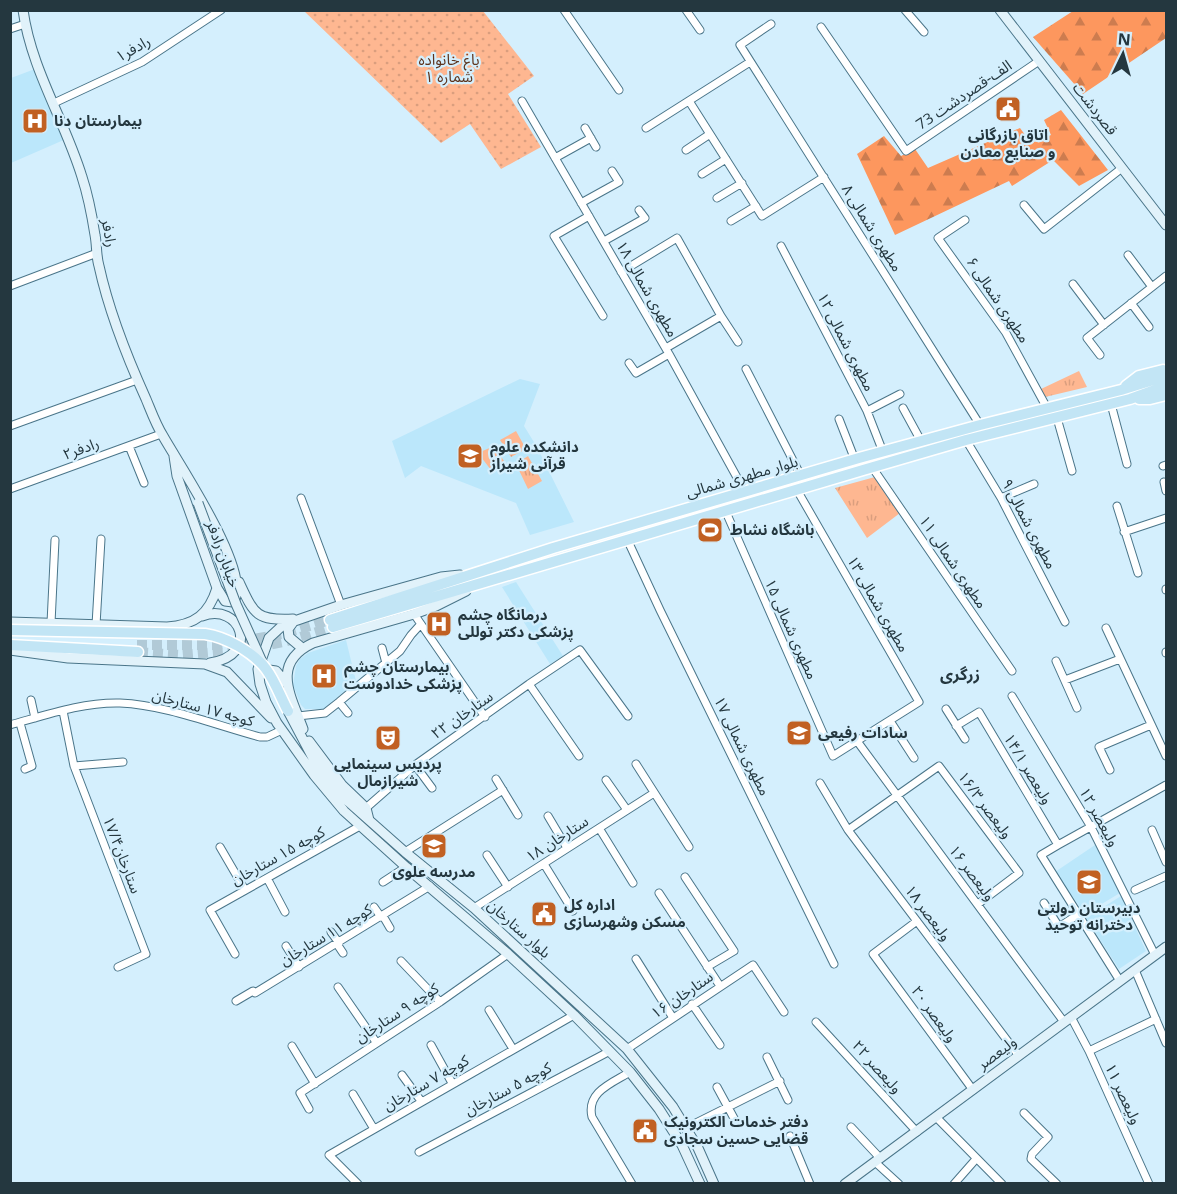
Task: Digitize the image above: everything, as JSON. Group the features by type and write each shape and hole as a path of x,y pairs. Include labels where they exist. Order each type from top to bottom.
{"main road":[{"name":"رادفر","path":"23,10 25,24 40,71 82,177 96,236 97,253 116,324 137,380 161,434 174,456"},
{"name":"قصردشت","path":"1000,10 1167,225"},
{"path":"1121,390 1138,376 1167,369"},
{"name":"بلوار مطهرى شمالى","path":"476,579 553,548 921,441 1167,376"},
{"name":"بلوار مطهرى شمالى","path":"332,623 476,579 726,512 966,440 1130,399 1167,386"},
{"path":"1130,399 1150,399 1167,395"},
{"path":"174,456 198,503 236,604 266,669 319,756 342,785 366,808 365,824"},
{"name":"خیابان رادفر","path":"174,456 203,502 237,578 238,594 233,603 225,601 218,588 177,476 174,456"},
{"path":"279,727 266,702 258,669 269,638 283,625 298,618 441,577 476,579"},
{"path":"237,578 250,606 259,615 269,619 298,618"},
{"path":"10,651 68,658 205,664 222,661 236,653 239,648 241,606 237,578"},
{"path":"293,713 286,677 291,662 302,648 436,606 476,579"},
{"path":"193,622 206,611 214,600 218,588"},
{"path":"10,622 167,627 186,625 204,615 219,613 236,622 240,633"},
{"path":"298,618 291,623 287,633 290,640 302,648"},
{"path":"10,630 213,636 236,645 266,669"},
{"path":"10,637 137,649 10,645"},
{"path":"205,664 227,672 279,727"},
{"path":"262,687 263,674 269,670 279,674 286,683"},
{"name":"بلوار ستارخان","path":"293,713 315,762 365,824 406,867 508,954 574,1015 630,1072 659,1109 682,1145 696,1182"},
{"name":"بلوار ستارخان","path":"279,727 332,797 474,908 627,1049 673,1107 714,1184"},
{"name":"ولیعصر","path":"845,1184 1167,947"}],"street":[{"name":"رادفر۱","path":"54,103 142,62 221,10"},
{"path":"564,10 619,90"},
{"path":"686,10 700,30"},
{"path":"905,10 924,32"},
{"path":"10,29 25,24"},
{"name":"۸ مطهری شمالی","path":"771,24 740,45 980,425"},
{"name":"73 الف-قصردشت","path":"821,27 906,151 1039,61"},
{"path":"646,128 750,62"},
{"name":"۱۸ مطهری شمالی","path":"522,101 668,351 745,492"},
{"path":"689,101 762,216 824,177"},
{"path":"585,128 596,147"},
{"path":"686,150 710,134"},
{"path":"555,158 591,138"},
{"path":"702,174 726,159"},
{"path":"1024,205 1044,229 1122,168"},
{"path":"581,203 619,182 612,171"},
{"path":"717,198 742,183"},
{"path":"731,221 756,206"},
{"path":"604,242 645,218 639,210"},
{"path":"589,216 554,236 603,316"},
{"name":"۶ مطهری شمالی","path":"965,220 938,238 1006,333 1047,408"},
{"path":"621,272 677,238 738,342"},
{"name":"۱۲ مطهری شمالی","path":"781,246 867,411 883,452"},
{"path":"10,286 97,253"},
{"path":"1128,255 1152,287"},
{"path":"1100,355 1087,338 1167,276"},
{"path":"1073,284 1104,325"},
{"path":"1131,303 1149,327"},
{"path":"629,363 636,374 721,316"},
{"path":"746,369 801,476"},
{"path":"10,426 137,380"},
{"path":"867,411 900,394"},
{"path":"1111,404 1127,464"},
{"path":"903,408 921,441"},
{"path":"1057,418 1072,471"},
{"path":"839,419 855,460"},
{"name":"رادفر۲","path":"10,489 161,434"},
{"name":"۹ مطهری شمالی","path":"966,440 1001,498 1065,622"},
{"path":"129,446 144,483"},
{"name":"۱۱ مطهری شمالی","path":"872,467 1012,672"},
{"path":"1164,482 1167,491"},
{"path":"1001,498 1034,484"},
{"name":"۱۳ مطهری شمالی","path":"797,490 918,702 890,721"},
{"path":"301,498 341,605"},
{"path":"1116,506 1138,573"},
{"name":"۱۵ مطهری شمالی","path":"726,512 833,756 857,741"},
{"path":"1124,532 1167,518"},
{"path":"96,625 101,539"},
{"name":"۱۷ مطهری شمالی","path":"627,539 834,964"},
{"path":"51,623 55,540"},
{"path":"414,614 485,717"},
{"path":"293,713 325,713 400,651 420,625"},
{"path":"1106,628 1167,756"},
{"path":"382,648 386,663"},
{"name":"۲۲ ستارخان","path":"366,808 415,765 580,650 628,716"},
{"path":"1065,680 1120,659"},
{"path":"1056,661 1077,708"},
{"path":"529,684 579,756"},
{"name":"۱۲ ولیعصر","path":"1012,696 1091,827 1155,955"},
{"path":"31,700 35,718"},
{"path":"339,702 348,713"},
{"name":"کوچه ۱۷ ستارخان","path":"10,725 63,711 118,703 145,705 260,737 267,737 279,727"},
{"path":"946,709 965,739"},
{"name":"ستارخان۱۷/۴","path":"63,711 74,766 146,954 118,968"},
{"name":"۱۴/۱ ولیعصر","path":"956,726 979,712 1058,845"},
{"path":"857,741 890,721 914,758"},
{"path":"20,723 32,766 25,769"},
{"path":"1110,770 1099,747 1151,725"},
{"name":"۱۶ ولیعصر","path":"857,741 1067,1020"},
{"path":"74,766 123,762"},
{"path":"636,764 689,847"},
{"path":"415,765 432,788"},
{"name":"۱۶/۳ ولیعصر","path":"897,796 939,766 1019,873 978,904"},
{"path":"496,779 518,815"},
{"path":"606,780 627,810"},
{"name":"۱۸ ولیعصر","path":"820,783 848,830 1018,1056"},
{"path":"1120,981 1041,855 1167,785"},
{"path":"405,852 503,790"},
{"name":"۱۸ ستارخان","path":"474,908 654,793"},
{"path":"848,830 897,796"},
{"path":"548,816 567,848"},
{"name":"کوچه ۱۵ ستارخان","path":"235,954 210,910 365,824"},
{"path":"599,828 633,883"},
{"path":"1152,830 1167,862"},
{"path":"220,847 245,890"},
{"path":"487,855 508,887"},
{"path":"544,864 573,911"},
{"path":"383,882 406,867"},
{"path":"1135,890 1167,876"},
{"path":"685,877 734,951 708,967"},
{"path":"267,878 285,912"},
{"name":"کوچه ۱۱ ستارخان","path":"236,1001 253,991 255,993 299,967 430,886"},
{"path":"658,893 720,986"},
{"path":"1044,903 1059,927 1079,914"},
{"path":"374,907 390,928"},
{"name":"۲۰ ولیعصر","path":"916,921 873,954 973,1090"},
{"path":"331,932 344,953"},
{"path":"286,946 299,967"},
{"name":"کوچه ۹ ستارخان","path":"309,1109 300,1093 440,1002 508,954"},
{"path":"636,959 673,1018"},
{"path":"401,961 440,1002"},
{"name":"۱۶ ستارخان","path":"627,1049 753,965 784,1012"},
{"path":"1136,970 1167,1043"},
{"path":"338,987 376,1042"},
{"path":"692,1004 720,1045"},
{"path":"489,1010 513,1049"},
{"name":"کوچه ۷ ستارخان","path":"358,1184 328,1155 574,1015"},
{"path":"1089,1051 1156,1019"},
{"name":"۱۱ ولیعصر","path":"1067,1020 1089,1051 1149,1184"},
{"name":"۲۲ ولیعصر","path":"816,1022 916,1132"},
{"path":"430,1045 452,1083"},
{"path":"291,1046 315,1084"},
{"name":"کوچه ۵ ستارخان","path":"419,1152 610,1051"},
{"path":"767,1058 788,1100"},
{"path":"630,1072 601,1090 595,1096 590,1110 632,1184"},
{"path":"402,1074 421,1101"},
{"path":"686,1128 780,1081"},
{"path":"717,1087 736,1122"},
{"path":"353,1094 374,1129"},
{"path":"1024,1113 1048,1137 1032,1154 1031,1159 1058,1184"},
{"path":"936,1117 1001,1183"},
{"path":"851,1127 899,1184"},
{"path":"790,1136 810,1184"},
{"path":"954,1184 976,1159"}],"shaded area":[{"name":"بیمارستان دنا","path":"35,69 66,139 11,163 11,78"},
{"name":"دانشکده علوم قرآنی شیراز","path":"520,379 540,384 524,426 537,447 574,522 530,535 516,503 421,466 405,478 392,441"},
{"path":"516,582 563,656 550,664 502,587"},
{"name":"بیمارستان چشم پزشکی خدادوست","path":"346,640 356,681 324,709 305,709 293,685 296,666 300,659 308,653"},
{"name":"دبیرستان دولتی دخترانه توحید","path":"1098,843 1120,893 1085,914 1055,872"},
{"path":"1121,896 1146,951 1119,969 1086,918"}],"green space":[{"name":"باغ خانواده شماره ۱","path":"304,11 483,11 534,76 508,94 541,147 501,169 470,124 441,143"},
{"path":"1073,11 1166,11 1166,38 1083,94 1033,37"},
{"path":"1061,110 1108,170 1079,186 1053,160 1012,186 1009,181 895,235 857,154 884,136 901,156 915,149 928,168 1020,128 1031,143 1051,135 1044,120"},
{"path":"1079,371 1087,387 1045,397 1041,389"},
{"path":"516,431 526,449 511,457 500,440"},
{"path":"494,446 504,461 491,470 478,453"},
{"path":"528,456 542,481 528,489 516,464"},
{"path":"875,477 900,513 867,538 835,488"}],"tunnel":[{"path":"137,645 219,645 282,634 330,620"},
{"path":"257,647 284,642 333,627"},
{"path":"138,652 181,655 239,650"}],"place":[{"name":"اتاق بازرگانی و صنایع معادن","path":"1008,109"},
{"name":"بیمارستان دنا","path":"35,121"},
{"name":"دانشکده علوم قرآنی شیراز","path":"470,456"},
{"name":"باشگاه نشاط","path":"710,530"},
{"name":"درمانگاه چشم پزشكی دكتر توللی","path":"439,624"},
{"name":"بیمارستان چشم پزشکی خدادوست","path":"324,676"},
{"name":"سادات رفیعی","path":"799,733"},
{"name":"پردیس سینمایی شیرازمال","path":"388,738"},
{"name":"مدرسه علوی","path":"434,846"},
{"name":"دبیرستان دولتی دخترانه توحید","path":"1089,882"},
{"name":"اداره کل مسکن وشهرسازی","path":"544,914"},
{"name":"دفتر خدمات الکترونیک قضایی حسین سجادی","path":"645,1131"}],"district":[{"name":"زرگری","path":"960,674"}]}
